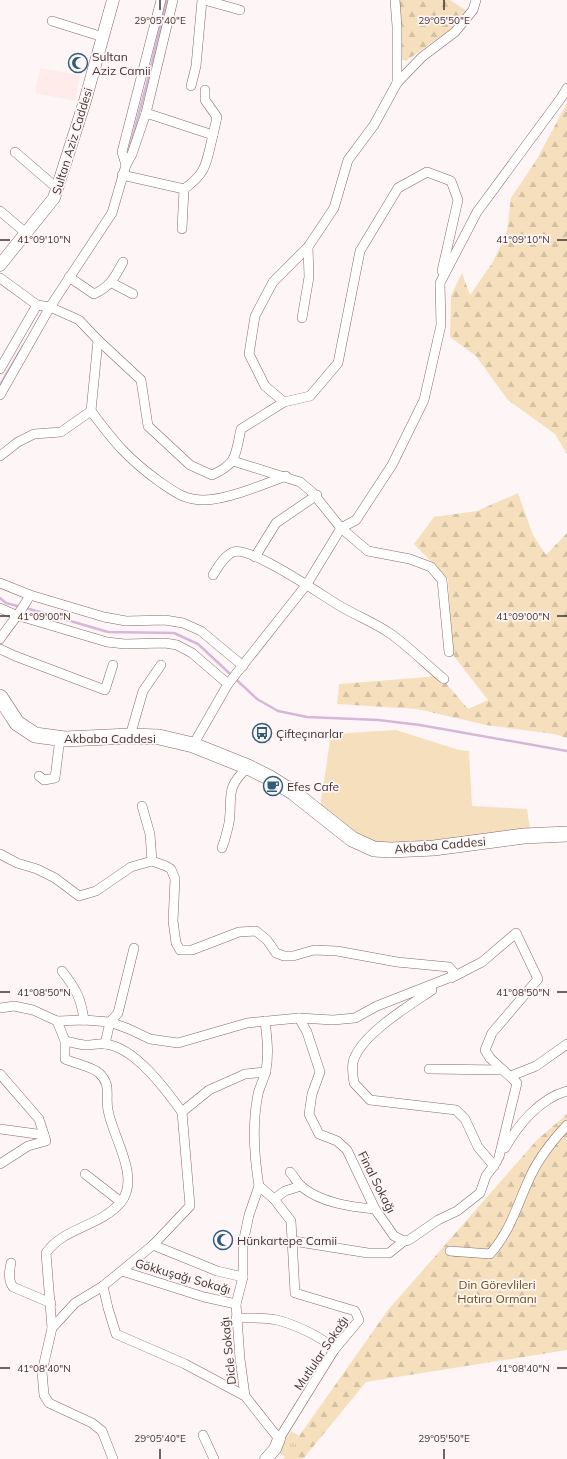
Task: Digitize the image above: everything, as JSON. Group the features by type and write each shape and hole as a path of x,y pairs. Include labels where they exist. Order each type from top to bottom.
{"main road":[{"name":"Akbaba Caddesi","path":"0,697 17,723 35,735 60,738 130,736 159,737 193,745 248,767 270,778 294,793 352,839 374,849 391,850 434,848 524,836 567,834"}],"street":[{"name":"Sultan Aziz Caddesi","path":"0,265 27,234 54,198 58,189 113,0"},
{"path":"126,165 122,152 161,0"},
{"path":"0,395 50,307 112,213 122,175 132,154 146,114 173,0"},
{"path":"191,86 196,66 203,0 240,10"},
{"path":"395,0 397,26 397,83"},
{"path":"284,402 265,386 249,354 255,316 273,282 308,247 334,208 348,160 374,125 397,83 422,57 455,32 473,10 476,0"},
{"path":"52,21 103,37"},
{"path":"440,283 477,212 567,88"},
{"path":"122,175 184,189 198,180 204,169 214,135 217,117 205,100 205,90"},
{"path":"146,114 214,135"},
{"path":"15,152 58,189"},
{"path":"0,278 37,305 50,307 79,320 141,380 148,426 190,465 212,475 226,469 233,461 241,429 284,402 310,396 338,364 360,251 398,188 426,172 451,181 458,200 440,283 441,325 424,400 392,465 356,520 341,528 307,584 229,682 193,745"},
{"path":"182,229 184,189"},
{"path":"0,211 27,234"},
{"path":"302,318 309,277 308,247"},
{"path":"69,277 94,294 104,290 112,283 123,262"},
{"path":"112,283 133,294"},
{"path":"0,369 37,305"},
{"path":"98,340 90,411 118,447 137,466 183,497 205,500 238,493 286,476"},
{"path":"0,456 18,442 34,434 61,432 90,411"},
{"path":"233,461 286,476 300,482 316,496 341,528 368,551 410,559 431,567 442,580 449,652"},
{"path":"255,557 276,523 316,496"},
{"path":"213,575 226,557 233,552 240,552 255,557 307,584 338,605 391,634 444,679"},
{"path":"0,583 29,597 116,620 166,620 183,623 201,632 242,666"},
{"path":"0,639 29,597"},
{"path":"0,608 107,642 125,644 165,643 177,645 192,653 229,682"},
{"path":"0,649 105,690 113,665"},
{"path":"130,736 143,691 161,665"},
{"path":"39,776 44,780 55,778 60,738"},
{"path":"222,848 229,822 232,789 237,778 248,767"},
{"path":"142,806 150,834 152,861"},
{"path":"0,854 17,864 37,869 55,878 79,896 96,891 131,867 152,861 171,869 175,879 173,921 176,943 180,950 192,950 239,932 256,931 267,940 276,953 284,956 293,956 314,950 337,951 397,962 449,966 456,975"},
{"path":"0,1008 14,1006 33,1010 57,1021 84,1020 110,1022 150,1039 178,1043 247,1023 299,1018 333,1020 355,1018 377,1006 456,975 482,962 516,932 524,946 538,979 492,1033 485,1050 490,1058 517,1083 500,1156"},
{"path":"105,1044 110,1022 118,1013 134,948"},
{"path":"62,971 76,989 82,1005 84,1020"},
{"path":"456,975 394,1014 371,1036 357,1052 353,1063 354,1083 370,1100 456,1110 465,1119 478,1148 494,1166"},
{"name":"Final Sokağı","path":"299,1018 307,1032 320,1072 312,1094 309,1114 319,1134 337,1142 347,1150 375,1210 394,1236 404,1241"},
{"path":"57,1021 65,1041 65,1059 98,1072 106,1082 109,1098 107,1108 127,1169 128,1189 121,1202 101,1220 70,1232 52,1245 46,1253 52,1328 42,1372 44,1395 49,1403 92,1423 102,1431 113,1459"},
{"path":"265,1021 268,1056 266,1072 258,1094 255,1122 255,1159 259,1186 274,1199 291,1221 293,1241 368,1253 389,1253 404,1241 409,1240 438,1220 457,1211 480,1193 486,1176 520,1126 548,1099 567,1091"},
{"path":"52,1328 75,1303 103,1286 153,1245 190,1206 182,1112 161,1082 135,1059 113,1046 105,1044 85,1045 65,1041"},
{"path":"511,1076 536,1066 567,1044"},
{"path":"429,1069 504,1070"},
{"path":"182,1112 209,1090 245,1074 266,1072"},
{"path":"0,1074 39,1119 45,1138"},
{"path":"450,1251 490,1254 514,1218 518,1204 540,1158 567,1125"},
{"path":"0,1129 45,1138"},
{"path":"0,1164 28,1146 45,1138"},
{"path":"290,1172 301,1186 321,1197 346,1206 375,1210"},
{"path":"85,1174 121,1202"},
{"name":"Dicle Sokağı","path":"245,1396 236,1318 236,1304 243,1278 243,1243 249,1215 259,1186"},
{"path":"274,1199 285,1191 301,1186"},
{"name":"Mutlular Sokağı","path":"279,1439 334,1350 359,1320 354,1311 296,1293 293,1241"},
{"path":"153,1245 217,1271 243,1278"},
{"path":"11,1263 10,1278 13,1288 50,1303"},
{"name":"Gökkuşağı Sokağı","path":"122,1271 204,1297 236,1304"},
{"path":"103,1286 116,1334 184,1364 245,1396 279,1439 275,1449 266,1459"},
{"path":"236,1318 263,1318 276,1320 328,1342 334,1350"},
{"path":"203,1435 214,1459"}],"shaded area":[{"path":"40,68 80,75 75,101 35,93"}],"green space":[{"path":"394,0 450,0 467,11 456,25 406,61 398,58"},
{"path":"567,103 567,454 555,434 508,400 476,356 450,337 451,296 462,273 470,295 493,262 507,231 511,198 537,159"},
{"path":"518,493 533,535 546,555 567,533 567,738 554,734 486,725 417,709 337,704 339,684 440,676 468,709 488,700 453,655 448,579 414,544 434,517 477,511"},
{"path":"396,730 459,750 469,751 472,806 527,809 530,828 454,842 386,847 357,838 320,808 331,734"},
{"name":"Din Görevlileri Hatıra Ormanı","path":"567,1114 567,1350 366,1382 303,1459 283,1459 388,1310 537,1140"},
{"path":"291,1431 298,1435 301,1445 290,1459 277,1451"}],"waterway":[{"path":"129,151 167,0"},
{"path":"0,385 23,346"},
{"path":"0,598 6,603 21,607"},
{"path":"26,608 108,632 174,633 198,644 257,699 278,711 307,717 378,720 420,725 567,751"}],"place":[{"name":"Sultan Aziz Camii","path":"78,63"},
{"name":"Çifteçınarlar","path":"262,733"},
{"name":"Efes Cafe","path":"273,786"},
{"name":"Hünkartepe Camii","path":"223,1240"}]}
